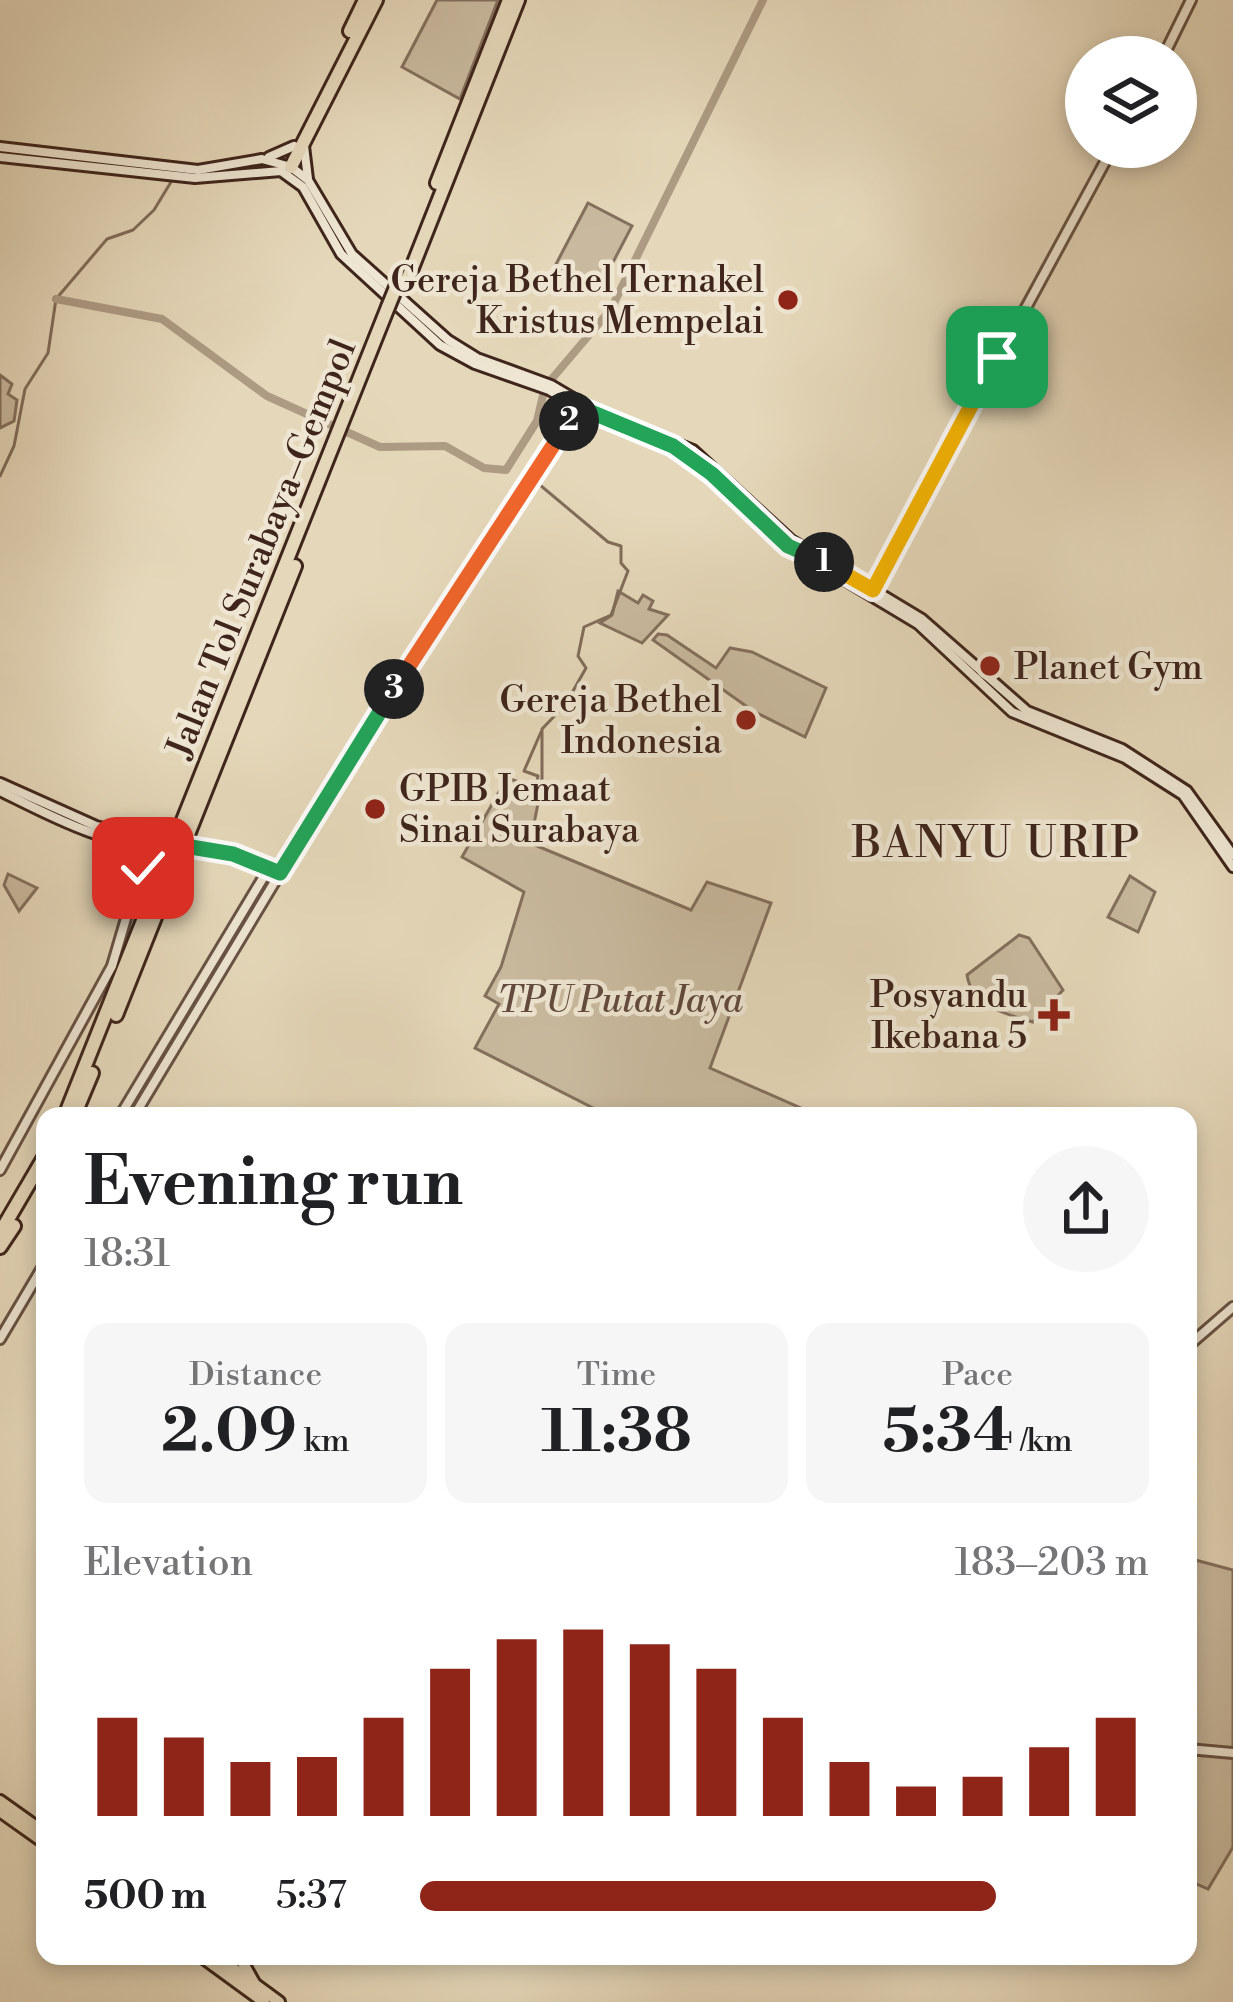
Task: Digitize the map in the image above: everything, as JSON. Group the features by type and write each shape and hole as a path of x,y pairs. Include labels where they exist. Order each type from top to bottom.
{"highway":[{"path":"282,168 299,144 365,0"},
{"path":"350,40 376,0"},
{"name":"Jalan Tol Surabaya–Gempol","path":"78,1107 509,0"},
{"name":"Jalan Tol Surabaya–Gempol","path":"400,286 518,0"},
{"name":"Jalan Tol Surabaya–Gempol","path":"68,1107 344,431"},
{"path":"0,1233 36,1171"},
{"path":"0,1247 36,1188"}],"main road":[{"path":"1173,36 1191,0"},
{"path":"0,157 26,154 198,170 262,160 299,144 308,180 352,254 476,362"},
{"path":"0,147 195,178 282,168"},
{"path":"262,160 308,180"},
{"path":"282,168 303,188 341,254 440,345 693,450 807,555 931,626 1028,711 1120,752 1187,791 1233,855"},
{"path":"873,590 1102,168"},
{"path":"547,386 574,407 673,446 807,555 918,625 1012,712 1120,752 1183,795 1233,867"},
{"path":"140,1107 440,615 484,556 513,502 550,457 574,407"},
{"path":"0,785 52,812 130,842 151,841"},
{"path":"52,812 280,873"},
{"path":"138,867 151,841"},
{"path":"0,1170 104,985 151,841"},
{"path":"130,842 138,867 137,890"},
{"path":"125,1107 269,868"},
{"path":"227,938 238,944"},
{"path":"196,990 206,996"},
{"path":"179,1019 190,1025"},
{"path":"0,1340 36,1278"},
{"path":"1197,1338 1233,1307"},
{"path":"1197,1750 1233,1754"},
{"path":"0,1804 36,1827"},
{"path":"0,1804 36,1836"},
{"path":"213,1965 263,2002"},
{"path":"228,1965 279,2002"},
{"path":"244,1965 254,1984"}],"green space":[{"path":"437,0 498,0 460,99 402,67"},
{"path":"588,203 632,226 599,289 555,266"},
{"path":"0,375 12,384 8,394 17,400 14,421 0,428"},
{"path":"618,591 638,603 643,595 653,601 649,609 668,615 642,643 600,623 612,615"},
{"path":"658,634 667,635 716,668 730,648 752,652 826,688 805,737 753,711 653,640"},
{"name":"TPU Putat Jaya","path":"507,778 541,789 530,843 691,910 707,882 771,903 710,1068 799,1107 591,1107 475,1048 499,1004 485,996 501,967 524,892 462,857"},
{"path":"8,874 37,888 19,911 4,885"},
{"path":"1130,876 1155,892 1138,932 1108,917"},
{"path":"1019,935 1029,938 1063,990 1033,1022 983,1002 967,975"},
{"path":"1197,1560 1233,1570 1233,1847 1208,1889 1197,1884"}],"waterway":[{"path":"56,299 162,319 267,396 380,447 445,446 484,468 506,470 537,421 545,387 611,309 763,0"},
{"path":"0,476 14,446 25,389 48,353 56,299 107,239 133,230 154,210 174,177"},
{"path":"558,449 574,416"},
{"path":"534,480 608,542 621,546 621,563 628,571 611,615 584,627 578,656 586,668 565,705 542,729 542,798"},
{"path":"536,788 538,776 524,771 541,732"}],"place":[{"name":"Gereja Bethel Ternakel Kristus Mempelai","path":"788,300"},
{"name":"Planet Gym","path":"990,666"},
{"name":"Gereja Bethel Indonesia","path":"746,720"},
{"name":"GPIB Jemaat Sinai Surabaya","path":"375,809"},
{"name":"Posyandu Ikebana 5","path":"1054,1015"}],"district":[{"name":"BANYU URIP","path":"997,842"}],"route":[{"path":"143,868 148,844 155,841 233,854 280,873 440,615 484,556 500,522 550,457 574,405 673,446 712,474 788,546 803,556 806,551 873,590 997,357"}]}
